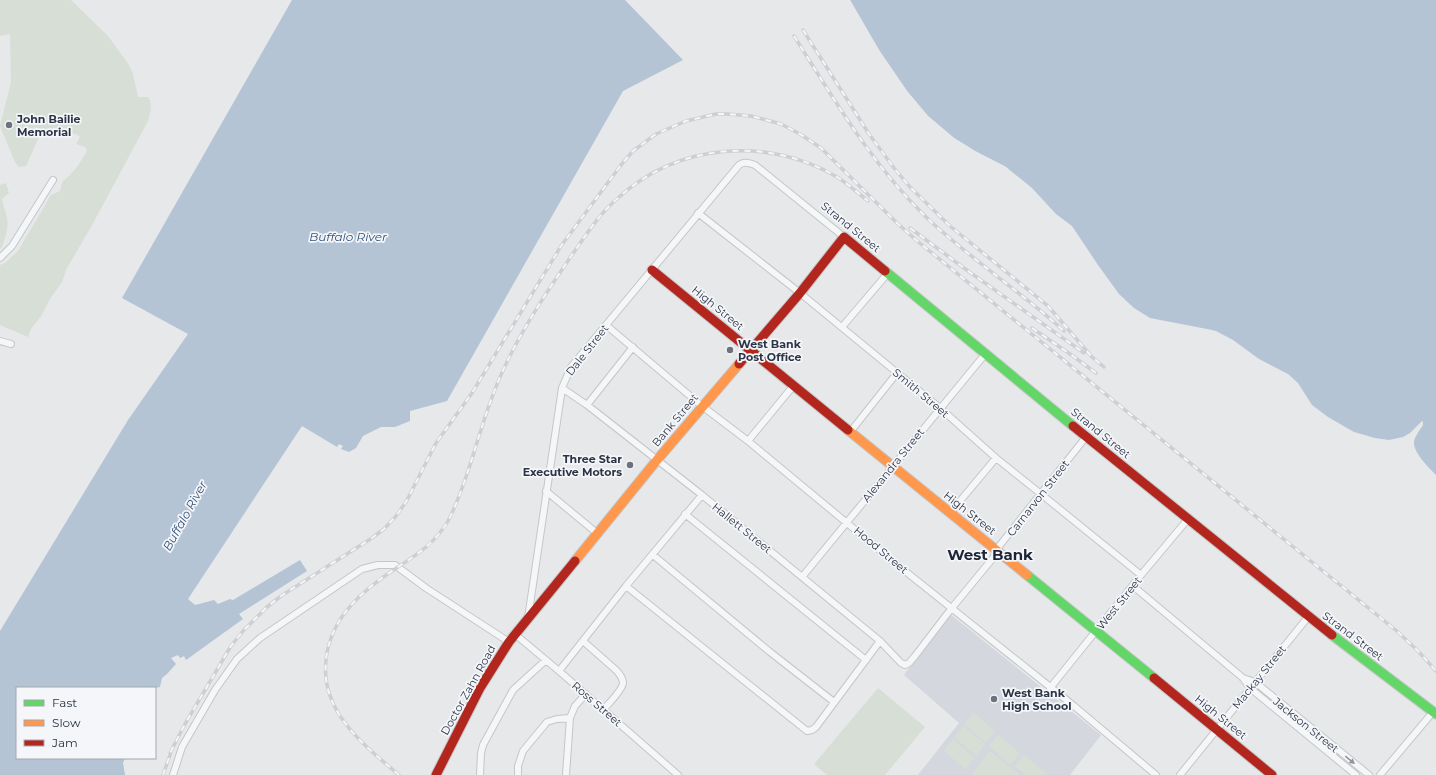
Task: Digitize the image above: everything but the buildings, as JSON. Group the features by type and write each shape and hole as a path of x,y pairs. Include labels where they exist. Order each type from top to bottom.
{"street":[{"name":"Dale Street","path":"528,620 562,388 571,367 738,165 745,163 755,165"},
{"name":"Strand Street","path":"755,165 1308,617 1434,713"},
{"path":"0,258 12,246 53,180"},
{"name":"Smith Street","path":"698,213 842,327 940,408 996,458 1141,575"},
{"name":"Bank Street","path":"528,620 657,460 800,293 844,237"},
{"name":"High Street","path":"652,270 950,513 998,550 1272,775"},
{"path":"842,327 888,273"},
{"name":"Hood Street","path":"606,325 702,406 748,441 951,609 1156,775"},
{"path":"0,341 11,344"},
{"path":"587,405 633,348"},
{"name":"Alexandra Street","path":"802,577 986,353"},
{"path":"851,431 897,373"},
{"path":"748,441 794,385"},
{"name":"Hallett Street","path":"562,388 587,405 702,495 880,642 902,664 908,664 917,654"},
{"name":"Carnarvon Street","path":"917,654 1086,436"},
{"path":"950,513 996,458"},
{"path":"546,491 598,534"},
{"path":"559,670 626,586 702,495"},
{"path":"685,514 866,660"},
{"name":"West Street","path":"1050,688 1188,519"},
{"path":"653,555 764,647 834,702"},
{"path":"173,775 182,747 215,690 237,659 260,638 367,567 378,565 395,565 426,588 509,642"},
{"path":"626,586 806,731 814,729 880,642"},
{"name":"Jackson Street","path":"1133,586 1243,678 1250,688 1356,775"},
{"name":"Mackay Street","path":"1180,775 1308,617"},
{"name":"Doctor Zahn Road","path":"436,775 480,688 509,642 528,620"},
{"name":"Ross Street","path":"516,635 559,670 678,775"},
{"path":"582,641 612,667 621,677 623,683 621,688 603,710"},
{"path":"480,775 483,744 509,696 516,687 546,660"},
{"name":"Jackson Street","path":"1243,678 1255,682 1368,775"},
{"path":"566,775 570,718 575,706 586,694"},
{"path":"1380,775 1434,713"},
{"path":"518,775 518,766 523,751 547,722 557,719 570,718"}],"shaded area":[{"path":"0,0 71,0 108,36 129,65 133,74 138,97 148,97 151,106 148,121 91,227 67,268 62,282 31,329 28,337 0,325 0,265 5,263 18,251 51,195 60,191 62,182 76,168 87,151 85,147 76,144 80,137 76,134 43,131 35,127 33,133 39,137 26,166 19,167 15,162 0,126 11,82 10,34 0,36"},
{"path":"6,183 9,193 2,199 7,216 7,225 2,247 0,249 0,185"},
{"name":"West Bank High School","path":"950,614 1101,735 1070,775 918,775 959,723 904,675"},
{"path":"878,688 925,727 885,775 827,775 814,764"},
{"path":"974,713 995,731 986,743 964,724"},
{"path":"964,726 985,744 976,756 954,737"},
{"path":"998,735 1020,753 1010,765 989,746"},
{"path":"953,739 975,758 965,769 944,751"},
{"path":"990,751 1020,775 973,775 972,774"},
{"path":"1024,755 1046,773 1044,775 1025,775 1015,766"}],"water":[{"name":"Buffalo River","path":"292,0 625,0 683,60 623,91 447,401 410,411 410,421 395,427 381,427 363,436 356,448 349,452 341,449 343,446 339,444 337,447 302,426 188,599 195,605 214,600 218,604 230,599 233,600 300,560 307,571 239,614 243,619 186,660 184,656 180,658 178,655 171,658 176,664 162,678 160,687 16,687 16,759 125,759 123,763 125,775 0,775 0,631 128,420 188,334 122,298"},
{"path":"850,0 1436,0 1436,475 1422,460 1416,451 1414,443 1417,434 1423,425 1423,421 1410,433 1403,437 1389,440 1354,432 1328,417 1312,405 1298,383 1288,374 1259,359 1233,340 1216,331 1150,318 1134,308 1119,294 1072,226 1056,214 1032,188 1006,167 954,138 928,116 907,91 879,50"}],"pier":[{"path":"848,0 850,0 879,50 907,91 928,116 954,138 1006,167 1009,172 974,153 953,139 927,117 905,92 878,51"}],"railway":[{"path":"803,30 869,134 909,186 950,226 1048,306 1092,357 1104,367"},
{"path":"794,36 855,131 888,176 906,197 942,232 1064,331"},
{"path":"163,775 172,749 185,724 231,646 243,631 267,607 281,596 372,538 384,529 396,516 406,502 436,443 472,393 561,246 621,165 633,151 656,134 686,121 716,114 751,116 781,124 800,134 821,148 916,240 1398,632 1436,671"},
{"path":"399,775 372,752 347,726 337,711 330,696 326,679 326,660 334,630 342,617 361,595 426,547 438,535 448,521 465,480 494,392 513,350 545,295 582,240 599,218 618,198 642,180 668,166 695,156 724,152 753,151 782,155 810,164 837,177 868,201"},
{"path":"910,228 1084,353"},
{"path":"1032,328 1096,373"}],"traffic: fast":[{"path":"885,271 1073,426"},
{"path":"1027,575 1154,678"},
{"path":"1332,635 1436,714"}],"traffic: slow":[{"path":"575,561 657,460 739,364"},
{"path":"848,430 1027,575"}],"traffic: jam":[{"path":"739,364 800,293 844,237 885,271"},
{"path":"652,270 848,430"},
{"path":"1073,426 1332,635"},
{"path":"436,775 480,688 509,642 575,561"},
{"path":"1154,678 1272,775"}],"place":[{"name":"John Bailie Memorial","path":"9,125"},
{"name":"West Bank Post Office","path":"730,350"},
{"name":"Three Star Executive Motors","path":"630,465"},
{"name":"West Bank High School","path":"994,699"}],"district":[{"name":"West Bank","path":"990,555"}]}
